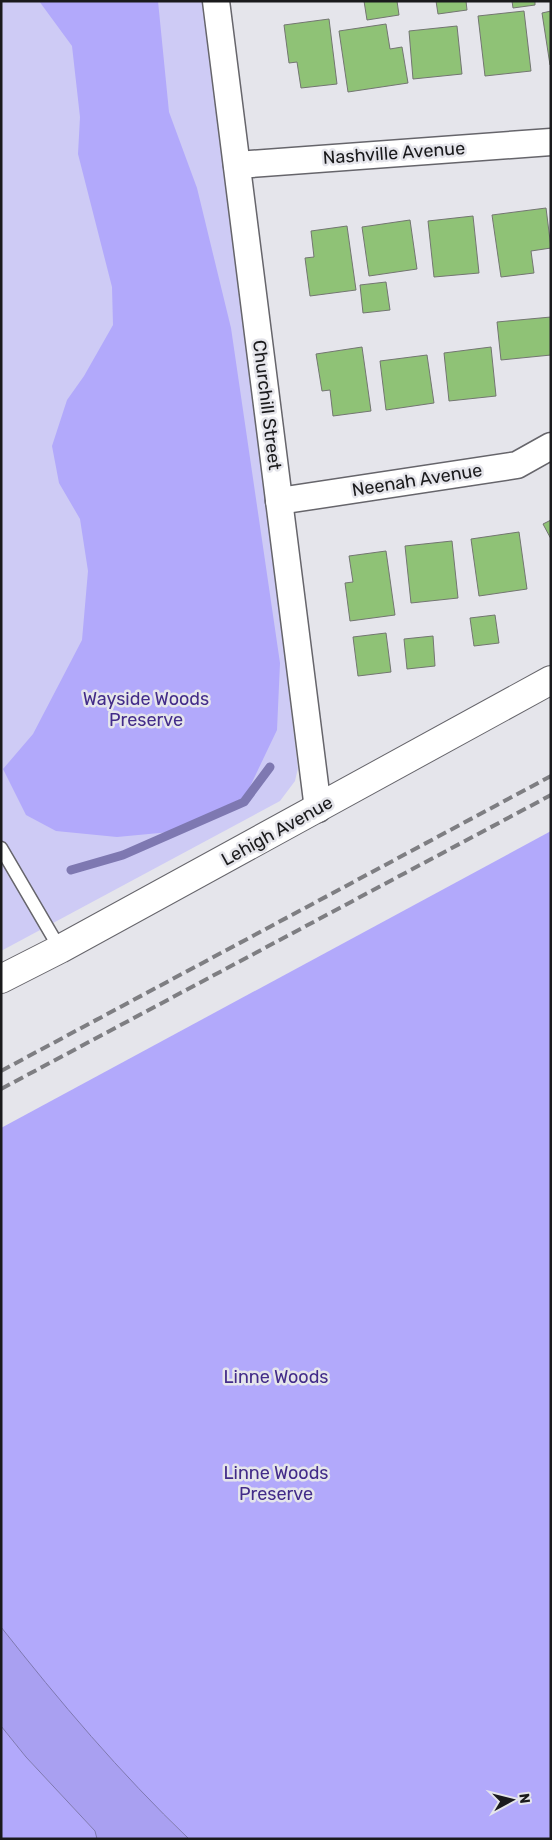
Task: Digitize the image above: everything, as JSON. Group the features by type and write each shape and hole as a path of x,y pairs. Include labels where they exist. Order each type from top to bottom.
{"street":[{"name":"Churchill Street","path":"216,1 318,809"},
{"name":"Nashville Avenue","path":"236,165 551,142"},
{"name":"Neenah Avenue","path":"279,501 517,465 551,446"},
{"name":"Lehigh Avenue","path":"1,979 318,809 551,680"}],"lane":[{"path":"1,848 60,949"}],"green space":[{"name":"Wayside Woods Preserve","path":"1,1 207,1 298,768 295,781 280,801 1,951"},
{"path":"39,1 158,1 169,112 197,188 231,328 280,663 277,730 245,797 170,832 117,837 56,831 26,815 3,769 33,734 82,640 88,571 80,519 59,483 52,446 67,400 84,376 113,325 112,287 78,154 80,117 72,46"},
{"name":"Linne Woods","path":"551,831 551,1839 189,1839 139,1790 54,1695 1,1627 1,1128"},
{"path":"1,1726 26,1757 95,1831 97,1839 1,1839"}],"shaded area":[{"path":"1,1627 91,1736 139,1789 189,1839 97,1839 95,1831 26,1757 1,1726"}],"building":[{"path":"364,1 397,1 399,15 367,20"},
{"path":"436,1 466,1 467,10 438,14"},
{"path":"512,1 535,1 535,5 513,8"},
{"path":"524,11 531,71 485,76 478,16"},
{"path":"551,11 551,65 550,65 542,13"},
{"path":"329,19 337,84 301,88 297,62 289,63 284,25"},
{"path":"386,24 390,49 402,47 408,83 348,92 339,31"},
{"path":"457,26 462,74 413,79 409,31"},
{"path":"546,208 551,248 531,251 534,273 501,277 492,215"},
{"path":"473,216 479,273 434,277 428,221"},
{"path":"410,220 417,269 369,276 362,227"},
{"path":"347,226 356,290 310,296 305,258 314,257 311,231"},
{"path":"386,282 390,310 363,313 360,285"},
{"path":"551,317 551,355 501,360 497,322"},
{"path":"362,347 371,411 333,416 330,390 322,391 316,354"},
{"path":"491,347 496,396 449,401 444,353"},
{"path":"427,355 434,403 386,410 380,361"},
{"path":"551,520 551,539 543,524"},
{"path":"519,532 527,589 479,596 471,539"},
{"path":"452,541 458,598 411,603 405,546"},
{"path":"386,551 395,615 350,621 345,583 353,582 349,556"},
{"path":"495,615 499,643 474,646 470,618"},
{"path":"386,633 391,672 358,676 353,637"},
{"path":"433,636 435,666 407,669 404,639"}],"waterway":[{"path":"71,870 123,855 244,802 270,767"}],"railway":[{"path":"1,1071 551,776"},
{"path":"1,1089 551,795"}],"park label":[{"name":"Linne Woods Preserve","path":"276,1484"}]}
